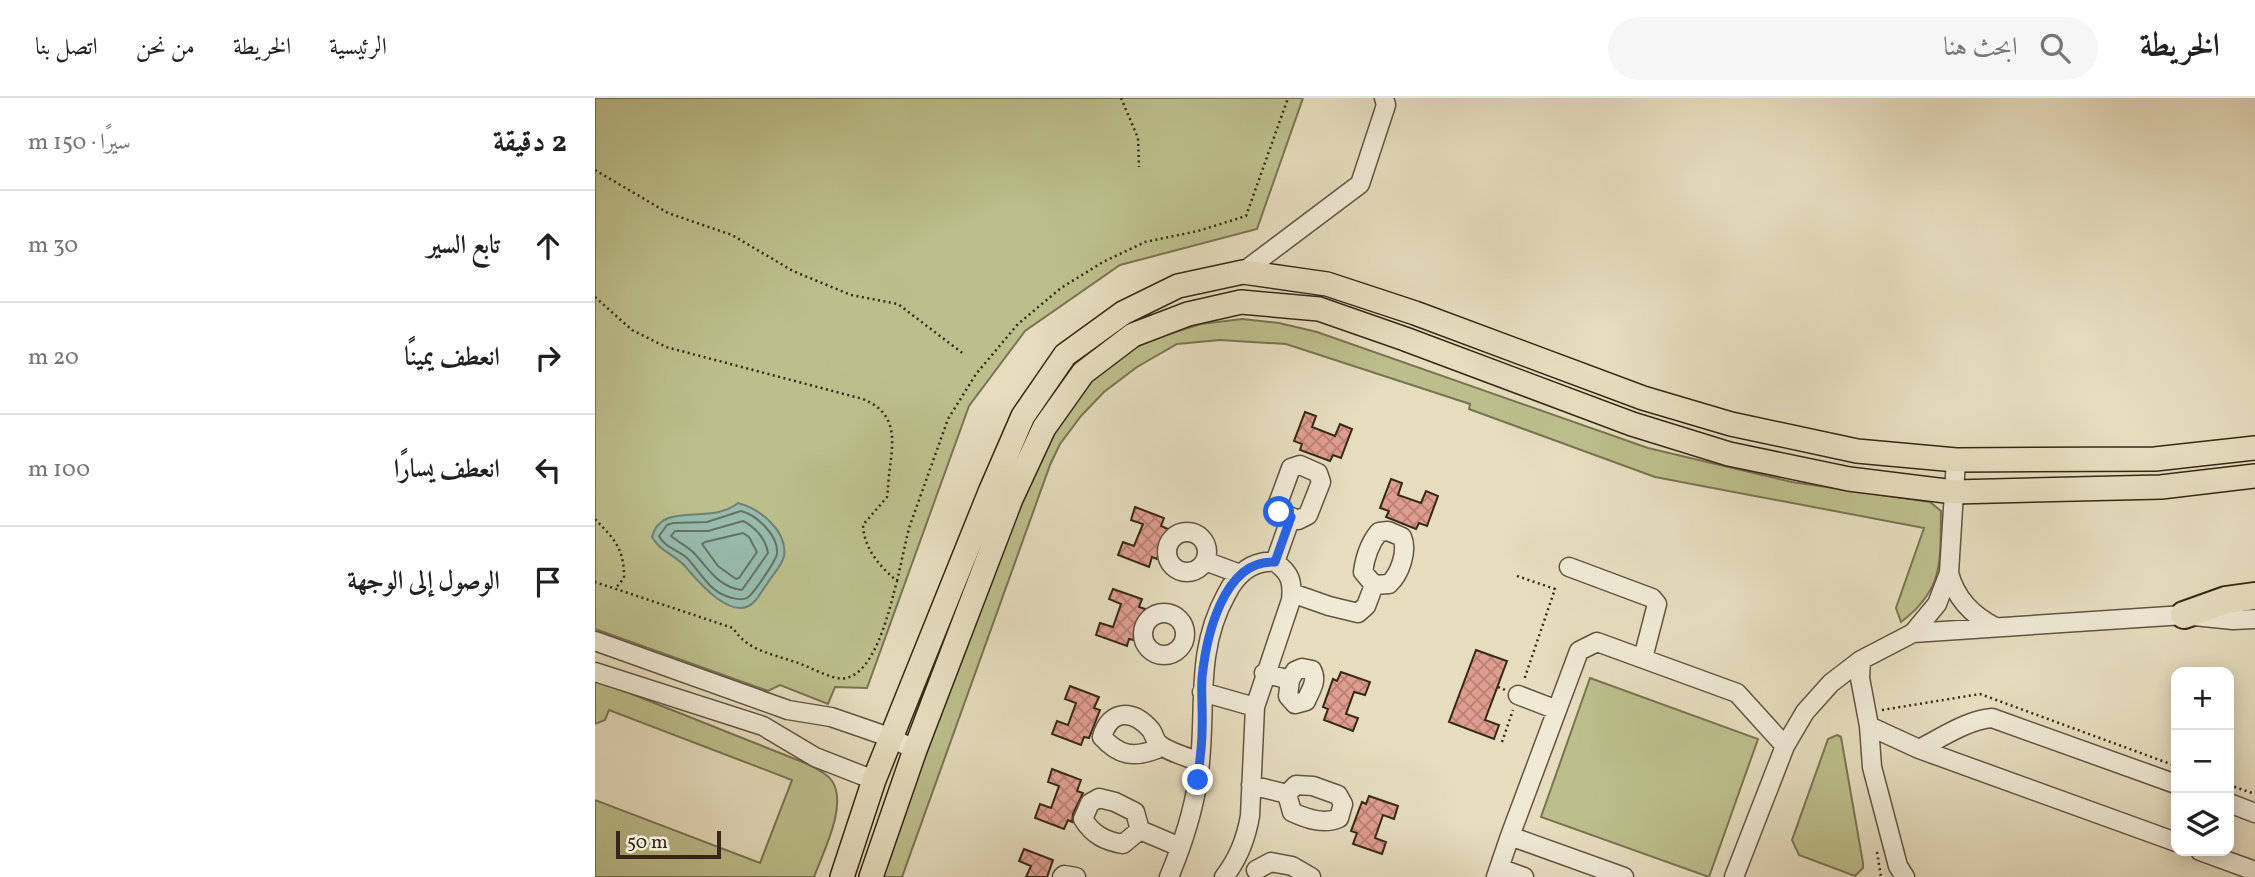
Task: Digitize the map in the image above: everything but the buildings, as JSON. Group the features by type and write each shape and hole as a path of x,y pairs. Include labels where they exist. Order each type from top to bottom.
{"highway":[{"path":"2185,615 2227,600 2255,596"}],"main road":[{"path":"842,877 874,780 1023,416 1065,355 1123,313 1178,286 1243,272 1327,284 1415,313 1643,398 1731,424 1857,451 1956,460 2155,459 2255,449"},
{"path":"871,877 915,750 1011,499 1044,428 1083,373 1133,335 1188,314 1241,302 1319,309 1405,338 1632,424 1729,454 1849,479 1954,492 2161,487 2255,476"}],"street":[{"path":"1243,272 1360,184 1386,105 1384,98"},
{"path":"1734,877 1785,746 1817,697 1861,660 1913,633 1937,604 1949,573 1956,460"},
{"path":"1275,562 1291,517"},
{"path":"1205,561 1240,574"},
{"path":"1168,877 1189,821 1200,762 1206,646 1223,601 1240,574 1253,564 1275,562 1288,572 1293,585 1255,707 1247,832 1229,870 1257,874 1272,862 1292,866 1311,877"},
{"path":"1569,567 1652,598 1657,604 1643,658"},
{"path":"1949,573 1953,587 1966,607 1995,628"},
{"path":"1291,593 1329,606 1358,612 1366,606 1374,585"},
{"path":"1913,633 2185,615 2233,620 2255,619"},
{"path":"1185,641 1206,646"},
{"path":"595,642 788,710 831,717 892,738 915,750"},
{"path":"1524,877 1497,872 1579,651 1597,642 1737,693 1785,746"},
{"path":"1861,660 1860,678 1869,726 1872,767 1898,866 1905,877"},
{"path":"595,672 763,726 815,757 874,780"},
{"path":"1264,673 1290,680"},
{"path":"1202,692 1255,707"},
{"path":"1518,695 1557,710"},
{"path":"763,726 788,710"},
{"path":"1919,749 1959,728 1981,719 1992,718 2171,782"},
{"path":"1869,726 1919,749 2171,840"},
{"path":"1159,744 1200,762"},
{"path":"1251,785 1287,794"},
{"path":"2234,805 2255,813"},
{"path":"1140,830 1180,847"},
{"path":"1510,836 1623,877"},
{"path":"2214,856 2255,871"},
{"path":"1062,877 1076,877"}],"path":[{"path":"1121,98 1137,138 1139,167"},
{"path":"595,582 733,628 738,636 753,648 807,665 836,678 846,679 868,664 889,611 909,528 948,419 976,374 1018,324 1061,288 1103,262 1145,242 1198,231 1246,216 1288,98"},
{"path":"595,170 668,213 733,235 793,271 851,295 898,303 965,355"},
{"path":"595,297 632,330 666,347 863,399 880,409 893,430 888,489 887,496 863,525 863,540 886,572 897,580"},
{"path":"595,519 618,543 622,552 624,578 615,589"},
{"path":"1502,742 1555,589 1517,576"},
{"path":"2234,787 2255,794"}],"green space":[{"path":"595,98 1303,98 1257,229 1120,265 1025,331 969,406 867,688 835,687 828,704 780,685 768,691 595,629"},
{"path":"1242,319 1279,323 1317,332 1648,448 1792,482 1930,502 1941,511 1940,559 1933,585 1926,598 1901,622 1896,608 1924,528 1655,477 1469,409 1470,404 1286,344 1220,340 1177,344 1137,367 1104,392 1060,444 1050,465 902,877 880,877 1006,527 1071,399 1120,355 1155,338 1201,324"},
{"path":"1590,678 1758,739 1709,877 1541,817"},
{"path":"599,681 805,763 827,775 836,791 836,815 814,877 595,877 595,800 760,863 792,780 609,710 605,720 595,724 595,683"},
{"path":"1837,735 1841,737 1863,863 1863,868 1855,876 1799,855 1792,840 1828,739"}],"water":[{"path":"738,503 763,515 777,530 784,547 783,560 779,567 756,600 745,607 725,604 715,597 652,537 657,526 665,519 714,513 727,510"}],"route":[{"path":"1198,780 1206,646 1232,583 1253,564 1275,562 1291,517 1279,512"}]}
